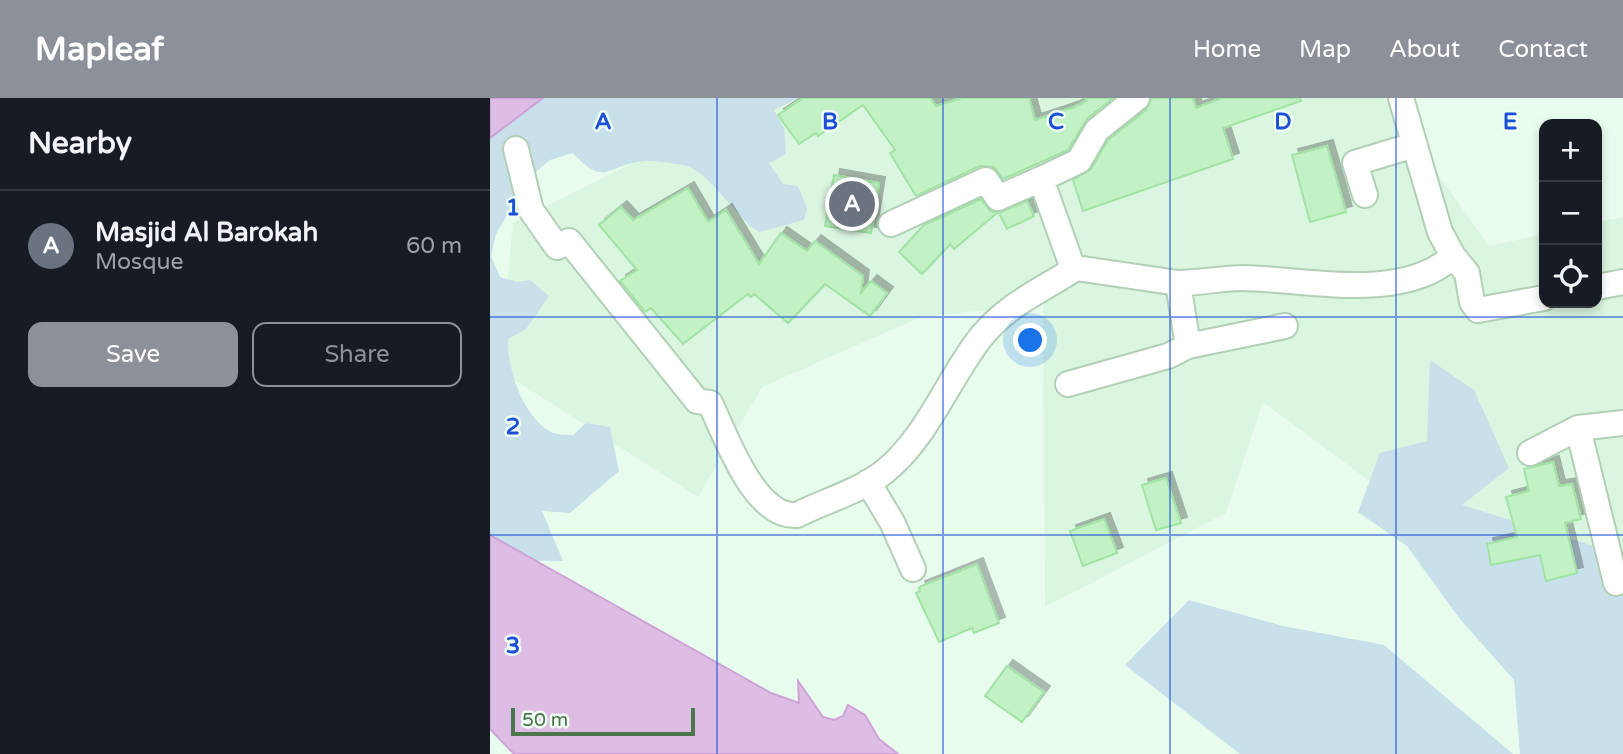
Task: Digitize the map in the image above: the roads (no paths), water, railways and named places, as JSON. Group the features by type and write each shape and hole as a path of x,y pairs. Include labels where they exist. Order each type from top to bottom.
{"street":[{"path":"891,224 986,180 999,198 1079,161 1097,130 1137,98"},
{"path":"1401,98 1440,232 1452,256 1467,273 1472,302 1478,310 1539,299"},
{"path":"1365,195 1354,167 1355,163 1414,145"},
{"path":"516,149 531,209 558,247 569,241 697,401 710,403 744,474 769,506 785,516 797,515 886,471 936,410 981,337 1028,294 1076,268"},
{"path":"1041,179 1071,263 1076,268 1178,283 1240,278 1389,284 1441,267 1452,256"},
{"path":"1602,287 1623,282"},
{"path":"1178,283 1188,346"},
{"path":"1069,384 1168,356 1188,346 1285,326"},
{"path":"1530,453 1578,428 1623,423"},
{"path":"1578,428 1616,583"},
{"path":"868,482 892,522 913,569"}],"place":[{"name":"Masjid Al Barokah","path":"852,204"}]}
